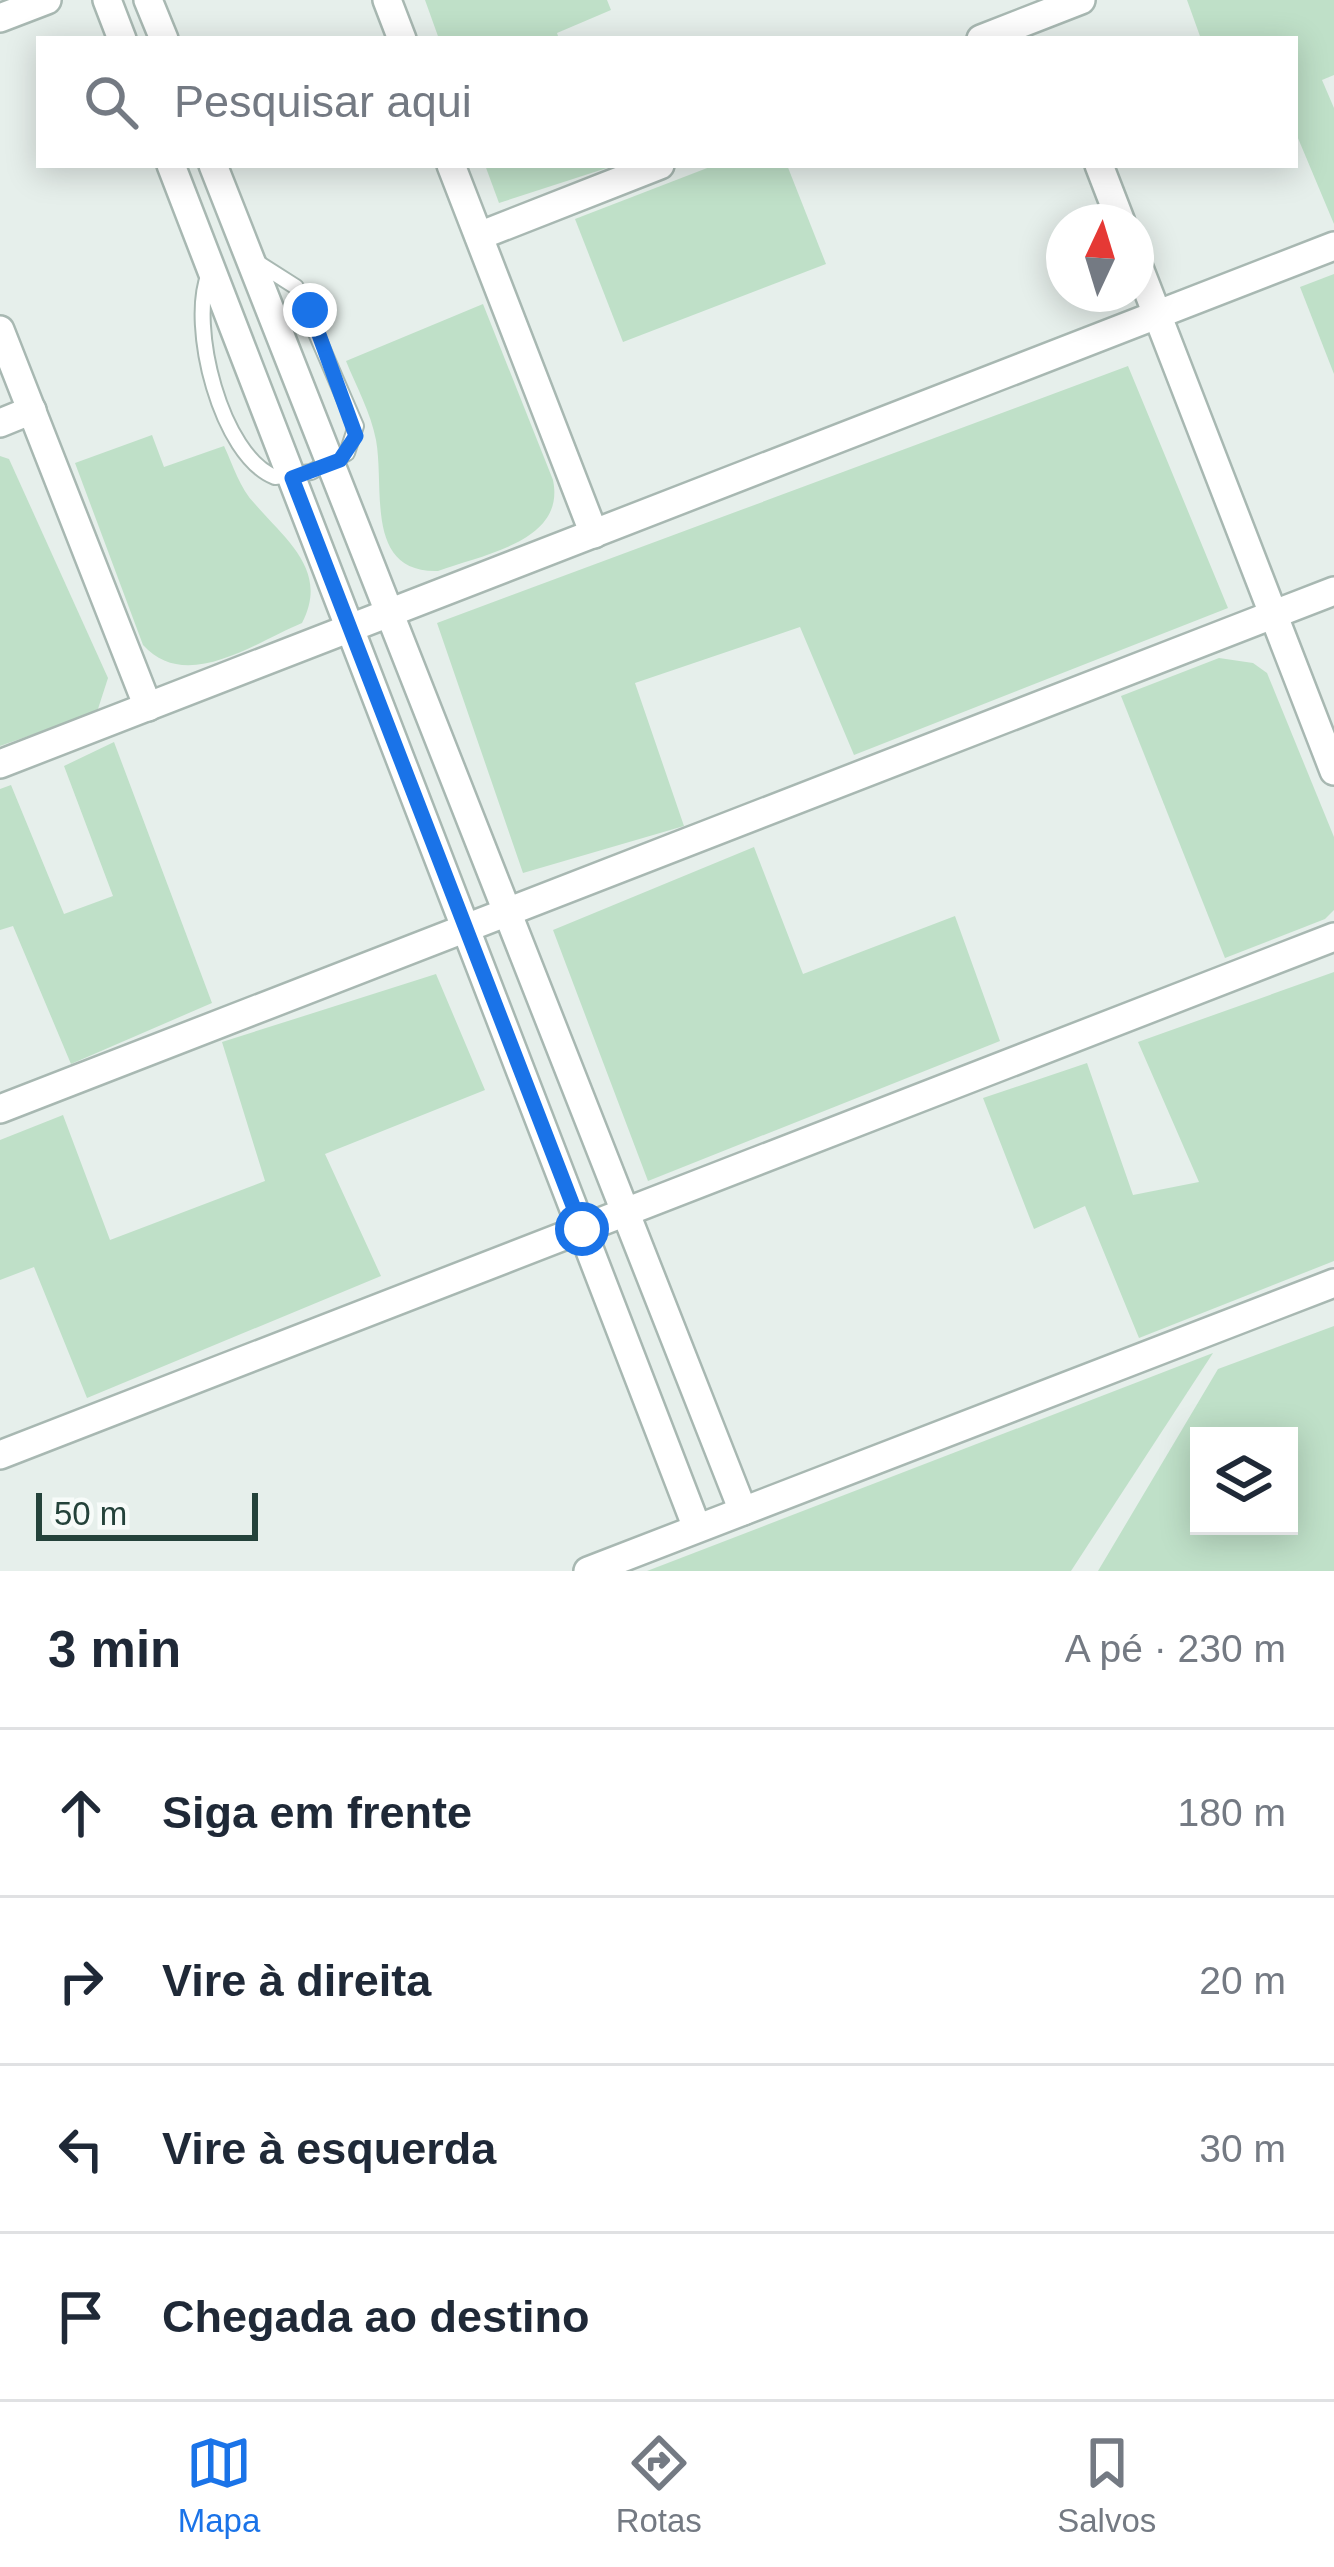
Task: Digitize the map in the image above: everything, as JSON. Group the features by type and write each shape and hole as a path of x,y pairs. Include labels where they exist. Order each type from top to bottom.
{"street":[{"path":"0,19 46,0"},
{"path":"107,0 121,36"},
{"path":"148,0 163,36"},
{"path":"387,0 401,36"},
{"path":"990,36 1081,0"},
{"path":"172,168 698,1528"},
{"path":"214,168 743,1511"},
{"path":"452,168 594,533"},
{"path":"479,236 653,168"},
{"path":"1100,168 1114,204"},
{"path":"0,764 1334,246"},
{"path":"1154,307 1334,771"},
{"path":"0,330 148,707"},
{"path":"0,422 32,410"},
{"path":"0,1109 1334,591"},
{"path":"0,1455 1334,937"},
{"path":"588,1571 1334,1282"}],"lane":[{"path":"211,269 201,293 202,334 240,451 260,471 292,478 331,463"}],"green space":[{"path":"425,0 607,0 611,10 558,36 438,36"},
{"path":"1187,0 1334,0 1334,75 1322,80 1334,108 1334,224 1298,138 1298,36 1200,36"},
{"path":"486,168 607,168 499,203"},
{"path":"707,168 788,168 826,264 623,342 575,219"},
{"path":"1334,274 1334,374 1300,287"},
{"path":"483,304 553,480 554,501 547,518 517,542 438,571 414,568 398,558 388,543 374,430 346,361"},
{"path":"1128,366 1228,608 854,755 800,627 635,683 684,826 523,873 437,623"},
{"path":"152,435 164,467 224,446 245,491 301,558 311,588 302,623 221,660 200,664 160,659 143,645 75,463"},
{"path":"0,456 9,459 108,678 97,712 0,746"},
{"path":"1219,658 1253,663 1267,673 1334,837 1334,910 1325,919 1225,958 1121,696"},
{"path":"114,742 212,1003 71,1064 13,926 0,930 0,789 11,785 64,914 113,896 64,766"},
{"path":"754,847 803,974 955,916 1000,1041 648,1181 553,930"},
{"path":"1334,972 1334,1261 1139,1338 1085,1206 1034,1229 983,1098 1087,1063 1133,1195 1199,1182 1138,1042"},
{"path":"436,974 485,1090 325,1154 381,1276 87,1398 34,1267 0,1280 0,1140 63,1115 110,1240 265,1181 222,1042"},
{"path":"1334,1326 1334,1571 1098,1571 1218,1369"},
{"path":"1213,1353 1071,1571 647,1571"}],"route":[{"path":"310,310 356,436 340,460 292,478 582,1229"}]}
